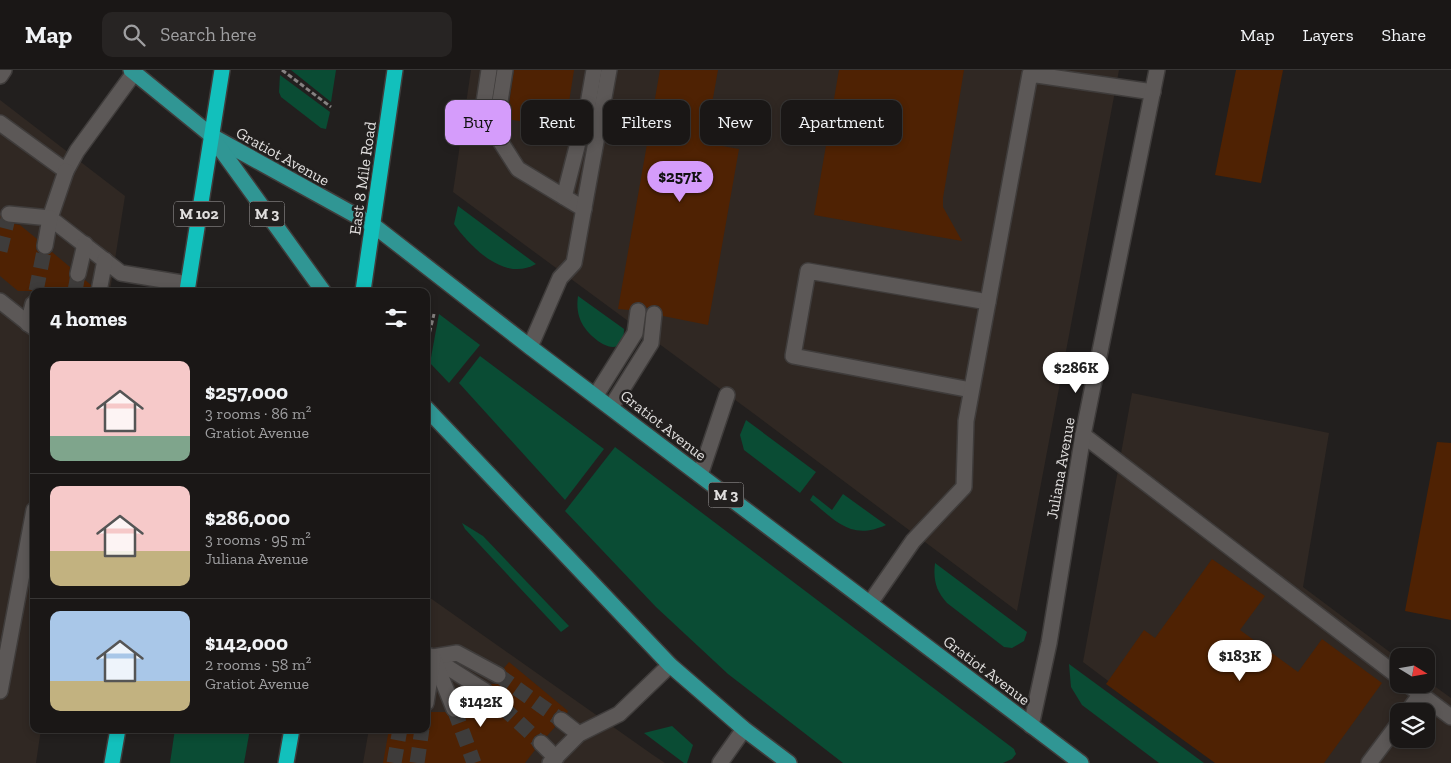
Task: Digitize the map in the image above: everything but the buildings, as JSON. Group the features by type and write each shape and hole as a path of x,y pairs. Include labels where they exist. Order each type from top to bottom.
{"highway":[{"name":"M 102","path":"187,288 222,70"},
{"name":"East 8 Mile Road","path":"363,288 395,70"},
{"path":"112,763 117,733"},
{"path":"286,763 291,733"}],"main road":[{"name":"Gratiot Avenue","path":"132,71 212,136 373,225 530,347 1081,763"},
{"name":"Gratiot Avenue","path":"212,136 321,288"},
{"path":"430,412 670,665 744,729 790,763"}],"street":[{"path":"0,76 4,70"},
{"path":"484,100 489,70"},
{"path":"500,100 505,70"},
{"path":"564,197 588,104 594,70"},
{"path":"530,347 560,278 574,263 609,70"},
{"name":"Juliana Avenue","path":"1031,726 1049,643 1083,435 1157,70"},
{"path":"45,246 50,218 66,171 77,151 132,71"},
{"path":"870,603 914,540 964,487 966,421 1030,74 1153,92"},
{"path":"0,123 66,171"},
{"path":"503,145 518,169 584,209"},
{"path":"9,214 50,218 121,273 187,288"},
{"path":"78,274 84,244"},
{"path":"100,288 105,260"},
{"path":"971,390 793,356 808,271 988,302"},
{"path":"0,301 30,325"},
{"path":"596,395 635,333 638,311"},
{"path":"611,407 651,343 654,314"},
{"path":"700,475 727,395"},
{"path":"1083,435 1390,670"},
{"path":"0,691 27,584 30,552"},
{"path":"430,660 457,653 498,675"},
{"path":"430,661 485,690"},
{"path":"430,662 454,709"},
{"path":"541,743 553,760 579,734 619,714 670,665"},
{"path":"1414,703 1420,694 1451,717"},
{"path":"560,720 579,734"},
{"path":"720,763 744,729"},
{"path":"1369,763 1390,735"}],"path":[{"path":"282,70 331,107"},
{"path":"516,126 521,127"},
{"path":"430,330 434,314"}],"shaded area":[{"path":"471,70 1119,70 1017,611 453,192 460,145 511,145 511,100 467,100"},
{"path":"0,100 125,196 110,288 30,288 30,733 40,733 36,763 0,763"},
{"path":"1132,393 1329,433 1303,587 1390,652 1390,693 1435,693 1435,686 1451,698 1451,763 1217,763 1083,662"},
{"path":"430,598 665,763 363,763 368,733 430,733"}],"green space":[{"path":"291,70 336,70 331,102"},
{"path":"280,75 330,112 326,129 321,128 281,97 279,92"},
{"path":"458,206 536,264 512,269 501,266 479,252 454,224"},
{"path":"578,296 624,329 622,340 618,346 604,345 589,333 579,316"},
{"path":"439,314 480,345 449,383 430,363"},
{"path":"480,356 604,449 565,500 459,383"},
{"path":"746,420 816,472 800,493 744,450 740,435"},
{"path":"615,447 1014,749 1016,754 1012,759 1003,763 843,763 728,674 656,607 565,511"},
{"path":"843,494 886,525 863,531 853,530 836,521 810,500 813,495 832,510"},
{"path":"462,523 483,536 569,626 561,632 465,529"},
{"path":"935,563 1027,632 1024,641 1012,648 1004,647 947,603 936,585 934,575"},
{"path":"1069,664 1204,763 1159,763 1082,705 1071,687"},
{"path":"672,726 693,745 687,763 684,763 644,733"},
{"path":"174,733 249,733 244,763 170,763"}],"tunnel":[{"path":"0,251 9,214"},
{"path":"37,288 45,246"},
{"path":"76,288 78,274"},
{"path":"498,675 561,720"},
{"path":"485,691 541,743"},
{"path":"454,709 474,763"},
{"path":"394,763 399,733"},
{"path":"417,763 421,733"}]}
